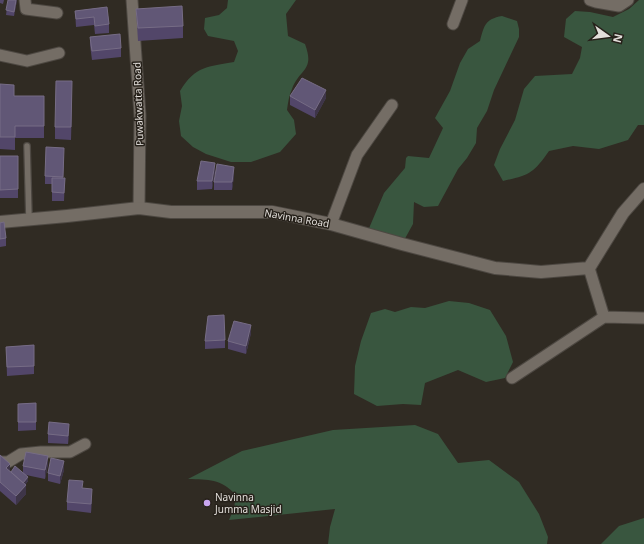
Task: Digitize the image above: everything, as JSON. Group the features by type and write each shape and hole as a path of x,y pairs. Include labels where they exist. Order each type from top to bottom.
{"street":[{"path":"25,0 26,9 57,14"},
{"name":"Puwakwatta Road","path":"132,0 140,115 139,208"},
{"path":"453,24 462,0"},
{"path":"590,0 619,6 628,0"},
{"path":"0,55 27,61 59,53"},
{"path":"331,224 357,155 392,105"},
{"path":"604,317 590,268 623,213 644,189"},
{"name":"Navinna Road","path":"0,222 139,208 185,212 272,212 331,224 495,268 541,272 590,268"},
{"path":"512,378 604,317 644,318"},
{"path":"0,462 8,462 21,454 70,452 85,444"}],"lane":[{"path":"26,146 29,219"}],"green space":[{"path":"228,0 296,0 286,14 288,36 305,44 308,53 307,65 295,82 289,96 287,107 287,110 294,120 296,134 280,152 251,162 231,162 206,154 193,147 181,136 179,121 182,106 180,91 186,82 197,72 203,69 234,62 238,51 234,41 208,36 204,29 205,18 219,15 227,8"},
{"path":"639,0 644,0 644,125 638,125 628,140 599,149 573,146 549,151 539,165 530,172 519,177 503,181 494,165 500,149 515,120 524,89 535,76 572,74 580,58 582,47 564,37 566,19 575,11 590,12 613,17 629,9"},
{"path":"502,16 517,21 519,37 494,90 487,111 477,128 476,143 458,169 438,206 424,207 414,202 413,224 402,244 367,233 384,193 405,168 406,158 408,156 429,158 443,128 435,118 450,91 460,63 468,49 480,41 486,24 496,17"},
{"path":"449,301 469,303 490,310 506,336 513,362 505,378 486,382 458,370 425,383 421,405 403,404 377,406 354,394 355,366 361,341 371,313 385,309 395,312 411,307 425,308"},
{"path":"415,425 438,434 458,463 489,460 519,482 539,514 548,537 547,544 328,544 330,527 335,509 229,520 234,508 236,495 230,489 225,485 214,481 188,479 242,451 333,430"},
{"path":"644,518 644,544 601,544 619,526"}],"building":[{"path":"8,0 16,0 14,12 6,10"},
{"path":"182,6 183,26 138,28 136,9"},
{"path":"107,7 109,24 95,26 94,17 76,19 75,11"},
{"path":"120,34 121,48 92,51 90,37"},
{"path":"302,78 326,90 315,110 290,96"},
{"path":"56,81 72,81 71,127 55,127"},
{"path":"0,84 14,85 14,96 44,96 44,126 15,126 15,137 0,137"},
{"path":"46,147 64,148 63,177 45,176"},
{"path":"0,156 18,156 18,189 0,190"},
{"path":"201,161 215,163 212,181 197,181"},
{"path":"217,164 234,167 232,182 214,182"},
{"path":"52,178 65,178 64,193 52,192"},
{"path":"4,222 6,238 0,239 0,223"},
{"path":"224,315 225,340 205,341 208,316"},
{"path":"234,321 251,325 246,346 228,341"},
{"path":"34,345 34,366 7,367 6,347"},
{"path":"36,403 36,422 18,422 18,404"},
{"path":"49,422 69,424 68,436 48,434"},
{"path":"26,452 48,456 45,470 23,466"},
{"path":"0,455 10,464 6,468 26,485 16,496 0,482"},
{"path":"51,458 64,461 60,476 48,473"},
{"path":"15,466 28,477 23,483 11,472"},
{"path":"69,480 83,481 82,488 92,489 91,504 67,502"}],"place":[{"name":"Navinna Jumma Masjid","path":"207,503"}]}
